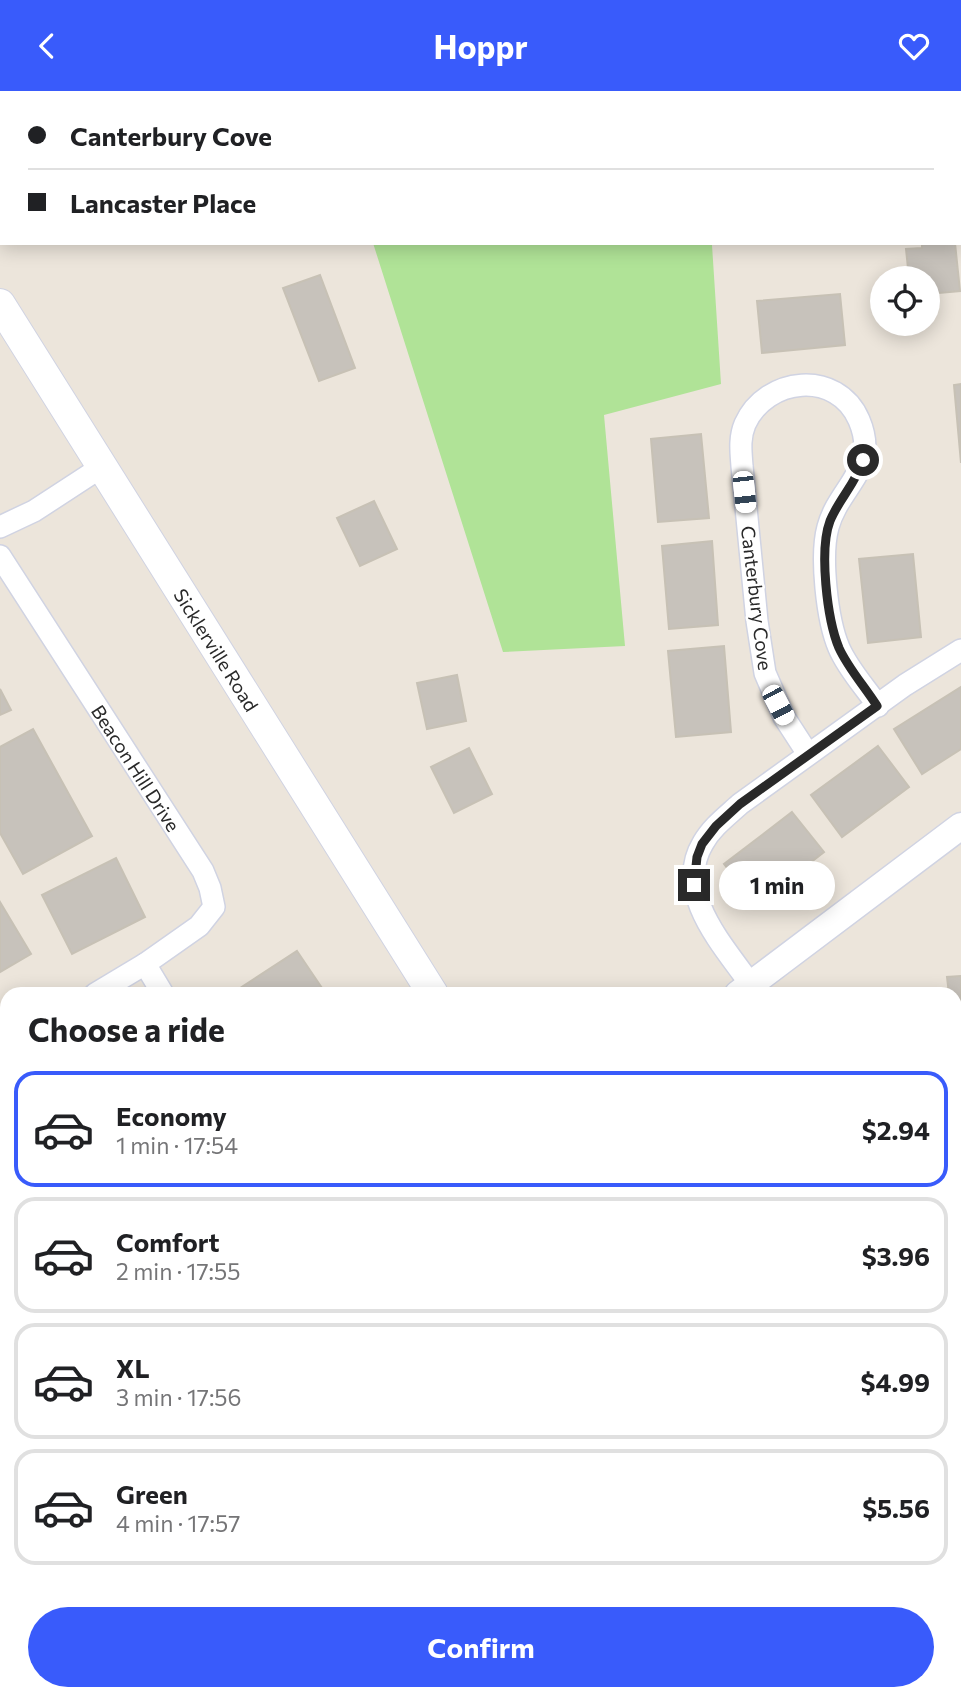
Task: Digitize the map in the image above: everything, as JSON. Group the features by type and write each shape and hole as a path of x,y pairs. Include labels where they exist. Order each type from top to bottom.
{"main road":[{"name":"Sicklerville Road","path":"0,304 429,987"}],"street":[{"name":"Canterbury Cove","path":"808,754 781,711 765,673 741,466 740,443 745,423 759,403 778,390 802,385 829,389 842,397 852,408 863,434 866,447 863,460 854,482 831,517 826,539 825,563 832,629 845,660 877,706"},
{"path":"0,527 34,511 103,466"},
{"name":"Beacon Hill Drive","path":"0,556 203,871 210,888 214,907 199,926 107,987"},
{"path":"743,987 696,898 694,872 702,844 716,826 740,804 924,672 961,650"},
{"path":"749,987 961,826"},
{"path":"145,964 159,987"}],"green space":[{"path":"374,245 712,245 721,384 604,415 625,646 503,652"}],"building":[{"path":"922,245 955,245 960,291 940,293 940,266 908,266 906,249 922,248"},
{"path":"320,275 355,368 319,381 283,288"},
{"path":"840,294 845,345 762,353 757,301"},
{"path":"961,384 961,463 954,385"},
{"path":"701,434 709,518 658,522 651,439"},
{"path":"374,501 397,549 360,566 337,518"},
{"path":"712,541 718,625 669,629 662,546"},
{"path":"913,554 921,637 868,643 859,559"},
{"path":"724,646 731,732 676,737 668,651"},
{"path":"457,675 466,721 427,729 417,683"},
{"path":"961,687 961,749 922,774 894,729"},
{"path":"0,689 11,710 0,715"},
{"path":"33,729 92,836 23,874 0,833 0,747"},
{"path":"878,746 909,787 842,837 811,795"},
{"path":"469,748 492,794 454,813 431,767"},
{"path":"792,812 824,852 756,905 724,864"},
{"path":"116,858 145,917 72,954 42,895"},
{"path":"0,902 31,954 0,972"},
{"path":"297,951 321,987 242,987"},
{"path":"961,976 961,987 948,987 947,977"}],"route":[{"path":"694,885 697,857 702,844 716,826 740,804 877,706 845,660 832,629 825,563 826,539 831,517 854,482 863,460"}]}
